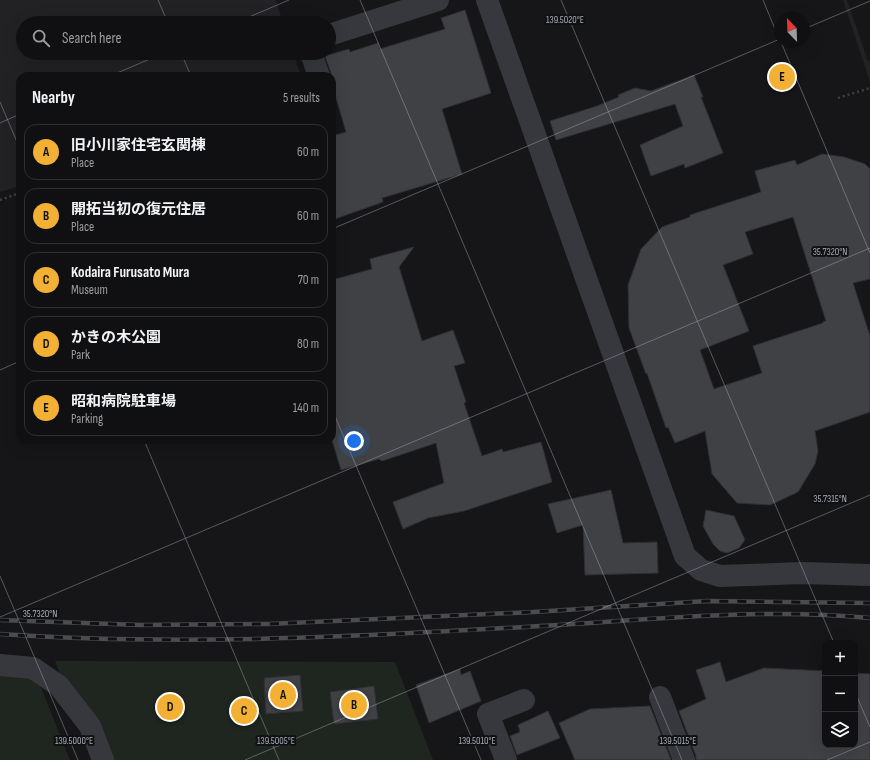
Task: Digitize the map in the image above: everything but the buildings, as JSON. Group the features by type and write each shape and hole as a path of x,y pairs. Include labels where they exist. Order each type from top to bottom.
{"street":[{"path":"336,33 438,0"},
{"path":"486,0 685,556 701,570 720,576 803,573 870,575"},
{"path":"313,60 318,72"},
{"path":"0,665 33,668 59,686 90,726 103,760"},
{"path":"660,697 684,760"},
{"path":"506,760 488,714 524,700"}],"path":[{"path":"838,98 870,88"},
{"path":"0,200 16,194"}],"shaded area":[{"path":"0,0 276,0 281,16 16,16 16,60 295,60 300,72 16,72 16,187 0,192"},
{"path":"843,0 847,0 868,61 870,61 870,82"},
{"path":"0,658 30,660 70,760 0,760"},
{"path":"55,661 395,662 433,760 93,760"}],"railway":[{"path":"0,620 140,625 268,624 533,612 707,601 870,603"},
{"path":"0,634 66,638 197,640 262,639 459,631 741,614 827,615 870,618"}],"place":[{"name":"昭和病院駐車場","path":"782,77"},
{"name":"旧小川家住宅玄関棟","path":"283,695"},
{"name":"開拓当初の復元住居","path":"354,705"},
{"name":"かきの木公園","path":"170,707"},
{"name":"Kodaira Furusato Mura","path":"244,711"}]}
